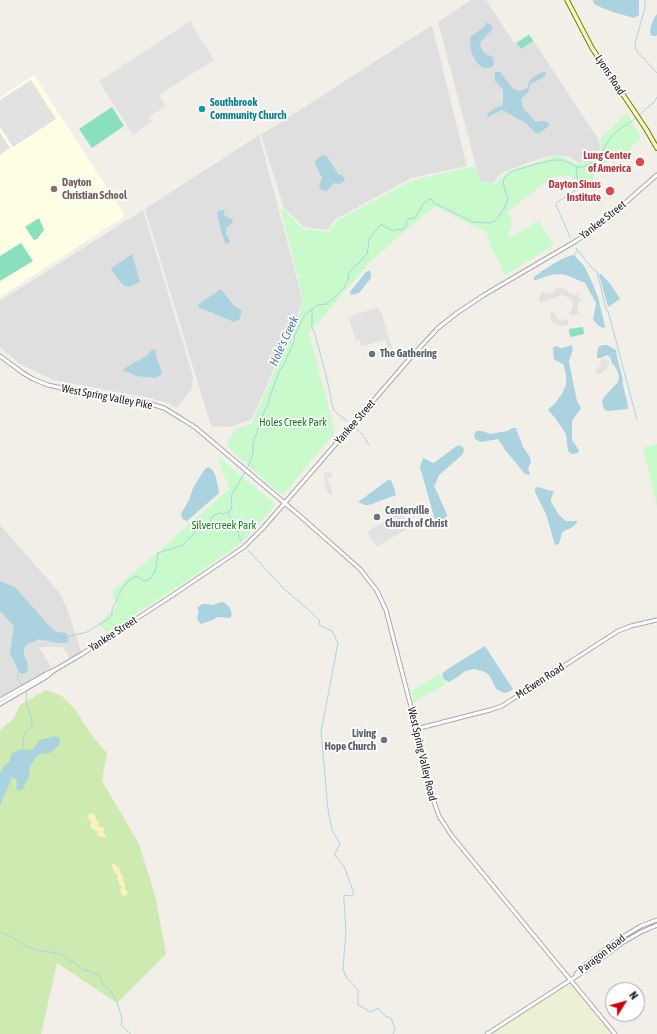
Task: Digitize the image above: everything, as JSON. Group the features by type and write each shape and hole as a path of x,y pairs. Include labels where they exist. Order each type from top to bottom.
{"main road":[{"name":"Lyons Road","path":"567,0 592,48 657,148"}],"street":[{"name":"Yankee Street","path":"0,700 46,677 53,671 88,650 238,552 258,534 438,328 484,295 594,229 657,175"},
{"name":"West Spring Valley Pike","path":"0,356 23,373 48,385 93,395 148,403 164,408 190,424 285,503"},
{"name":"West Spring Valley Road","path":"285,503 359,568 372,583 378,593 390,623 431,793 436,810 443,823 452,836 615,1034"},
{"name":"McEwen Road","path":"416,728 472,715 502,706 618,631 631,626 657,620"},
{"name":"Yankee Street","path":"0,704 24,688"},
{"name":"Paragon Road","path":"570,979 614,942 641,926 657,920"},
{"name":"Paragon Road","path":"487,1034 586,970 622,943 657,925"}],"shaded area":[{"path":"471,0 486,0 514,43 529,34 599,140 600,149 594,157 579,163 570,157 556,155 539,159 506,171 498,176 493,183 480,181 438,22"},
{"path":"190,21 214,60 159,95 166,106 149,117 152,122 133,135 99,81"},
{"path":"432,25 467,166 411,178 334,220 328,230 304,227 284,208 261,135"},
{"name":"Dayton Christian School","path":"34,75 125,216 0,297 0,97"},
{"path":"31,80 56,119 13,147 0,127 0,100"},
{"path":"0,132 10,148 0,155"},
{"path":"259,135 303,302 252,419 230,427 211,426 145,209"},
{"path":"143,210 193,377 192,389 177,408 168,403 150,398 53,380 20,364 0,347 0,301"},
{"path":"561,288 568,290 567,292 575,295 577,293 579,294 581,301 579,301 577,310 579,312 578,315 576,314 575,316 569,314 573,303 571,299 562,295 540,303 539,296 542,295 541,293 544,292 545,294 555,292 554,289"},
{"path":"377,308 381,311 395,357 390,357 385,340 362,346 359,340 356,341 349,318 353,317 352,315"},
{"path":"551,312 556,314 558,320 562,321 565,318 570,323 564,326 556,325 551,321"},
{"path":"601,359 609,360 609,365 606,371 604,370 599,375 595,371 600,365"},
{"path":"325,472 332,473 333,475 327,479 333,494 330,495 326,489 324,481"},
{"path":"396,510 397,512 400,511 408,524 406,526 407,529 377,547 367,532 387,520 389,521 392,519 389,515"},
{"path":"0,525 59,592 68,611 82,654 71,661 63,647 39,647 53,671 0,700"},
{"path":"570,979 615,1034 487,1034"}],"green space":[{"path":"529,35 533,41 521,49 517,43"},
{"path":"112,107 124,126 92,148 79,129"},
{"name":"Holes Creek Park","path":"627,113 641,138 616,162 611,159 595,172 592,184 584,191 571,176 553,177 507,212 513,221 507,239 539,221 554,245 504,276 498,259 490,247 487,232 436,206 372,260 309,333 335,432 285,493 281,494 235,454 226,444 236,429 251,425 304,303 281,210 283,209 303,229 329,232 335,222 410,181 475,166 480,181 494,184 508,172 555,156 565,158 577,164 590,160 601,150 601,138"},
{"path":"39,218 44,230 37,239 34,240 25,227"},
{"path":"21,243 33,261 0,281 0,256"},
{"path":"583,327 584,334 570,337 569,329"},
{"path":"657,444 657,507 643,447"},
{"name":"Silvercreek Park","path":"218,457 274,503 275,506 241,543 109,632 105,631 99,624 117,606 112,592 229,489"},
{"path":"439,674 446,684 414,702 411,691"},
{"path":"46,690 62,696 75,709 92,736 107,753 102,781 139,844 155,895 166,954 117,1003 57,963 41,1034 0,1034 0,730 13,719 20,705"}],"sand":[{"path":"90,813 95,815 99,827 104,828 103,832 106,836 105,837 97,836 98,831 92,829 90,826 91,821 87,818"},
{"path":"112,864 120,869 125,884 125,889 128,892 126,896 121,894 120,889 122,887 119,884 119,880 117,879 118,875 115,873"}],"water":[{"path":"593,0 639,0 639,15 634,18 613,12 594,4"},
{"path":"657,14 657,35 652,36 650,32 651,26"},
{"path":"486,23 489,23 493,28 481,41 480,46 486,54 493,57 494,64 492,67 483,68 476,62 471,51 470,38 485,26"},
{"path":"495,72 500,72 513,89 520,91 528,88 529,81 534,77 542,72 545,72 546,75 531,84 528,92 521,99 523,108 536,122 547,122 549,126 539,133 535,133 527,124 502,110 488,117 488,113 497,107 502,106 503,102 503,89 495,81"},
{"path":"323,155 327,157 339,175 342,175 345,179 340,184 334,183 327,191 320,189 319,186 322,178 315,164 315,161"},
{"path":"224,210 226,217 232,219 233,222 226,228 226,234 230,241 226,244 222,235 217,213"},
{"path":"132,254 140,282 128,287 123,285 111,270"},
{"path":"572,255 575,256 584,266 592,282 598,297 605,326 604,328 600,327 593,320 596,303 585,283 566,275 556,274 534,280 534,277 545,269"},
{"path":"368,271 371,273 371,278 359,293 351,295 350,292"},
{"path":"600,273 609,282 620,299 608,307 599,275"},
{"path":"221,289 233,305 242,311 239,320 234,322 198,307 199,304"},
{"path":"571,345 573,349 569,361 577,401 581,408 572,421 572,440 579,450 578,453 571,454 568,451 566,434 548,410 562,394 566,385 564,365 554,360 553,348 556,346 561,348"},
{"path":"603,345 607,345 616,350 627,401 627,409 607,411 604,409 602,402 604,397 618,382 619,376 610,357 607,355 597,358 598,348"},
{"path":"153,349 156,350 156,356 162,372 161,375 155,378 136,376 123,370 145,357"},
{"path":"516,428 523,447 530,457 531,462 528,469 530,473 529,475 525,474 498,439 481,442 475,439 474,434 477,431 491,434 507,431"},
{"path":"458,445 463,447 464,451 462,455 439,475 434,487 447,516 439,523 435,520 420,467 423,458 433,463"},
{"path":"209,467 216,477 219,493 187,521 184,520 181,514 189,500 193,488 205,469"},
{"path":"388,480 391,480 396,495 369,505 358,502"},
{"path":"537,487 554,491 551,502 559,515 566,521 577,521 577,523 571,528 562,533 559,544 555,545 546,514 535,492"},
{"path":"0,581 15,587 52,629 57,632 66,633 69,640 66,643 57,643 39,639 29,643 24,648 24,655 28,665 27,672 24,674 20,673 11,656 10,652 14,626 0,611"},
{"path":"221,602 225,603 230,608 232,614 230,618 217,617 201,624 198,621 197,618 199,611 197,608 202,604 212,605"},
{"path":"485,646 513,689 504,693 496,689 490,676 485,672 474,669 465,671 449,682 443,678 442,674 446,670"},
{"path":"54,736 60,738 59,745 50,753 40,754 35,758 30,767 29,777 22,790 17,790 17,781 12,778 0,806 0,773 3,767 9,762 12,753 22,749 33,749 40,740"}],"waterway":[{"name":"Hole's Creek","path":"645,0 645,7 635,44 636,50 657,73"},
{"name":"Hole's Creek","path":"638,116 655,101 657,97"},
{"name":"Hole's Creek","path":"67,637 87,632 108,619 112,615 112,609 123,587 128,581 134,577 147,581 152,577 156,568 158,553 181,546 193,535 196,529 208,525 212,517 219,513 224,514 231,510 231,496 248,467 253,454 253,443 280,369 282,368 293,344 295,335 304,316 318,305 327,304 343,289 348,280 349,272 367,254 369,239 380,225 393,231 405,228 408,219 415,218 423,204 429,199 431,199 434,203 473,222 489,223 495,221 504,209 508,197 503,181 512,171 554,160 563,160 579,168 585,166 595,161 611,137 636,118"},
{"path":"570,237 556,203 579,188 576,171 577,167"},
{"path":"576,248 597,272 637,420"},
{"path":"574,256 577,251"},
{"path":"312,310 312,328 326,375 331,402 334,410 347,421"},
{"path":"356,429 363,435 369,445"},
{"path":"229,512 229,515 234,519 237,525 239,537 242,542"},
{"path":"248,550 284,589 320,621 319,625 332,631 338,643 321,732 328,809 332,830 340,844 335,855 344,866 354,894 351,896 344,895 346,930 343,969 347,979 358,990 358,1005 371,1012 378,1008 385,1016 391,1018 395,1029 393,1034"},
{"path":"19,670 17,675 23,687"},
{"path":"23,749 23,739 25,733 32,725 26,700 26,691"},
{"path":"0,932 36,950 56,953 64,956 83,970 90,971 93,974 98,974 103,985 110,990 117,1002 122,1018 121,1025 131,1034"}],"place":[{"name":"Southbrook Community Church","path":"202,109"},
{"name":"Lung Center of America","path":"640,162"},
{"name":"Dayton Christian School","path":"54,189"},
{"name":"Dayton Sinus Institute","path":"610,191"},
{"name":"The Gathering","path":"372,354"},
{"name":"Centerville Church of Christ","path":"377,517"},
{"name":"Living Hope Church","path":"384,740"}]}
